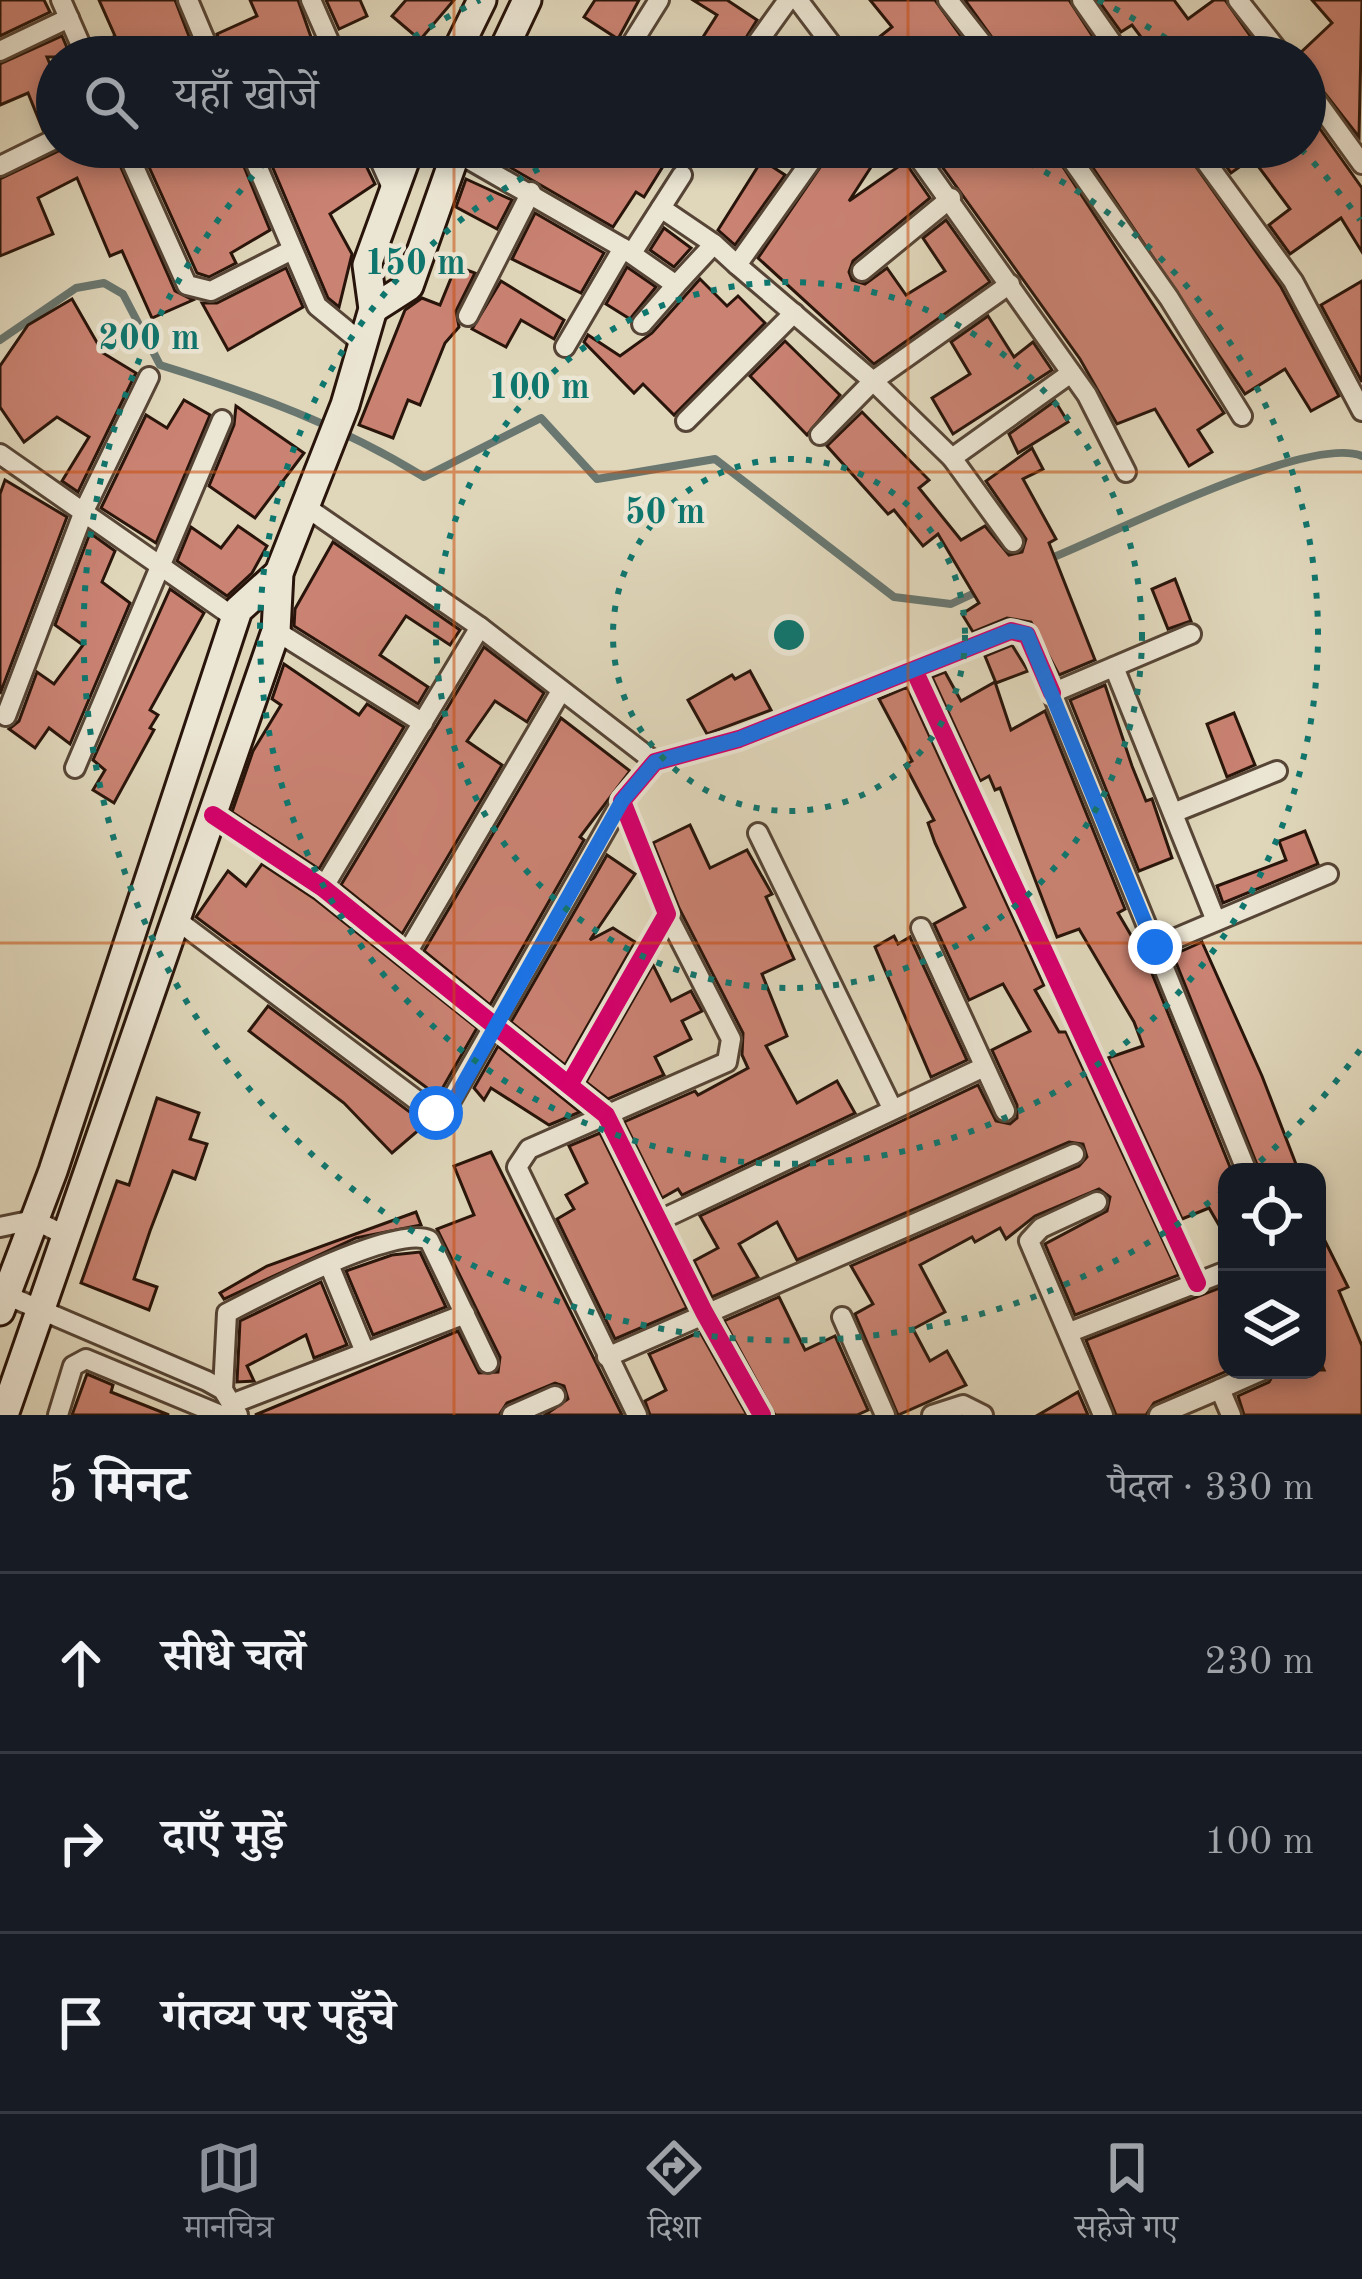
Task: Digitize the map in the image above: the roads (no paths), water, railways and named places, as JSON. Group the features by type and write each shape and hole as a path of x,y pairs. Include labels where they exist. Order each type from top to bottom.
{"main road":[{"path":"464,36 482,0"},
{"path":"510,36 527,0"},
{"path":"4,1415 276,631 279,573 345,405 373,309 368,266 403,168"},
{"path":"373,309 409,286 451,168"},
{"path":"3,1303 235,618 279,573"}],"street":[{"path":"188,0 203,36"},
{"path":"311,0 327,36"},
{"path":"636,36 658,0"},
{"path":"762,36 788,0"},
{"path":"798,0 825,36"},
{"path":"947,0 976,36"},
{"path":"1082,0 1107,36"},
{"path":"1238,0 1266,36"},
{"path":"0,51 65,9"},
{"path":"1326,114 1362,164"},
{"path":"0,166 36,148"},
{"path":"134,168 187,285 211,291 292,250"},
{"path":"258,168 317,306 362,343"},
{"path":"383,168 394,192"},
{"path":"489,168 676,285"},
{"path":"737,265 806,168"},
{"path":"927,168 1071,373 1126,472"},
{"path":"1078,168 1169,298 1242,416"},
{"path":"1210,168 1293,281 1362,411"},
{"path":"565,347 682,175"},
{"path":"468,316 531,192"},
{"path":"862,271 951,199"},
{"path":"661,208 714,244 873,381 952,458 1013,542"},
{"path":"643,324 714,244"},
{"path":"820,435 873,381 1010,284"},
{"path":"686,421 794,314"},
{"path":"952,458 1071,373"},
{"path":"6,716 84,512 149,377"},
{"path":"75,768 222,420"},
{"path":"0,479 4,456 235,618"},
{"path":"306,507 480,627 655,762"},
{"path":"323,889 480,627"},
{"path":"178,921 436,1113 451,1106 622,801 655,762 739,739 1020,629 1052,693 1243,1163"},
{"path":"276,631 423,723"},
{"path":"1052,693 1191,634"},
{"path":"1114,668 1216,921"},
{"path":"915,672 1197,1283"},
{"path":"406,953 561,691"},
{"path":"1173,813 1277,771"},
{"path":"622,801 667,914 731,1040 732,1052 720,1068 529,1149 517,1167 637,1415"},
{"path":"213,815 323,889 606,1115 704,1312 762,1415"},
{"path":"758,832 892,1108"},
{"path":"1155,947 1328,874"},
{"path":"569,1085 667,914"},
{"path":"921,928 1004,1111"},
{"path":"658,1221 984,1067"},
{"path":"607,1357 1074,1154"},
{"path":"1097,1202 1041,1228 1030,1241 1102,1415"},
{"path":"0,1227 34,1220 68,1237"},
{"path":"229,1406 227,1313 295,1276 330,1267 405,1235 426,1237 488,1363"},
{"path":"330,1267 365,1352"},
{"path":"1070,1332 1218,1275"},
{"path":"3,1303 43,1310 229,1406"},
{"path":"58,1415 74,1366 86,1359 229,1406 465,1314"},
{"path":"842,1317 885,1415"},
{"path":"1159,1415 1243,1379"},
{"path":"1220,1389 1231,1415"},
{"path":"512,1415 555,1396"},
{"path":"932,1415 963,1405 983,1415"}],"waterway":[{"path":"0,340 76,288 104,283 123,294 160,365 296,412 424,477 541,418 597,479 715,459 894,597 951,604 981,590"},
{"path":"1049,559 1255,473 1336,453 1362,456"}]}
